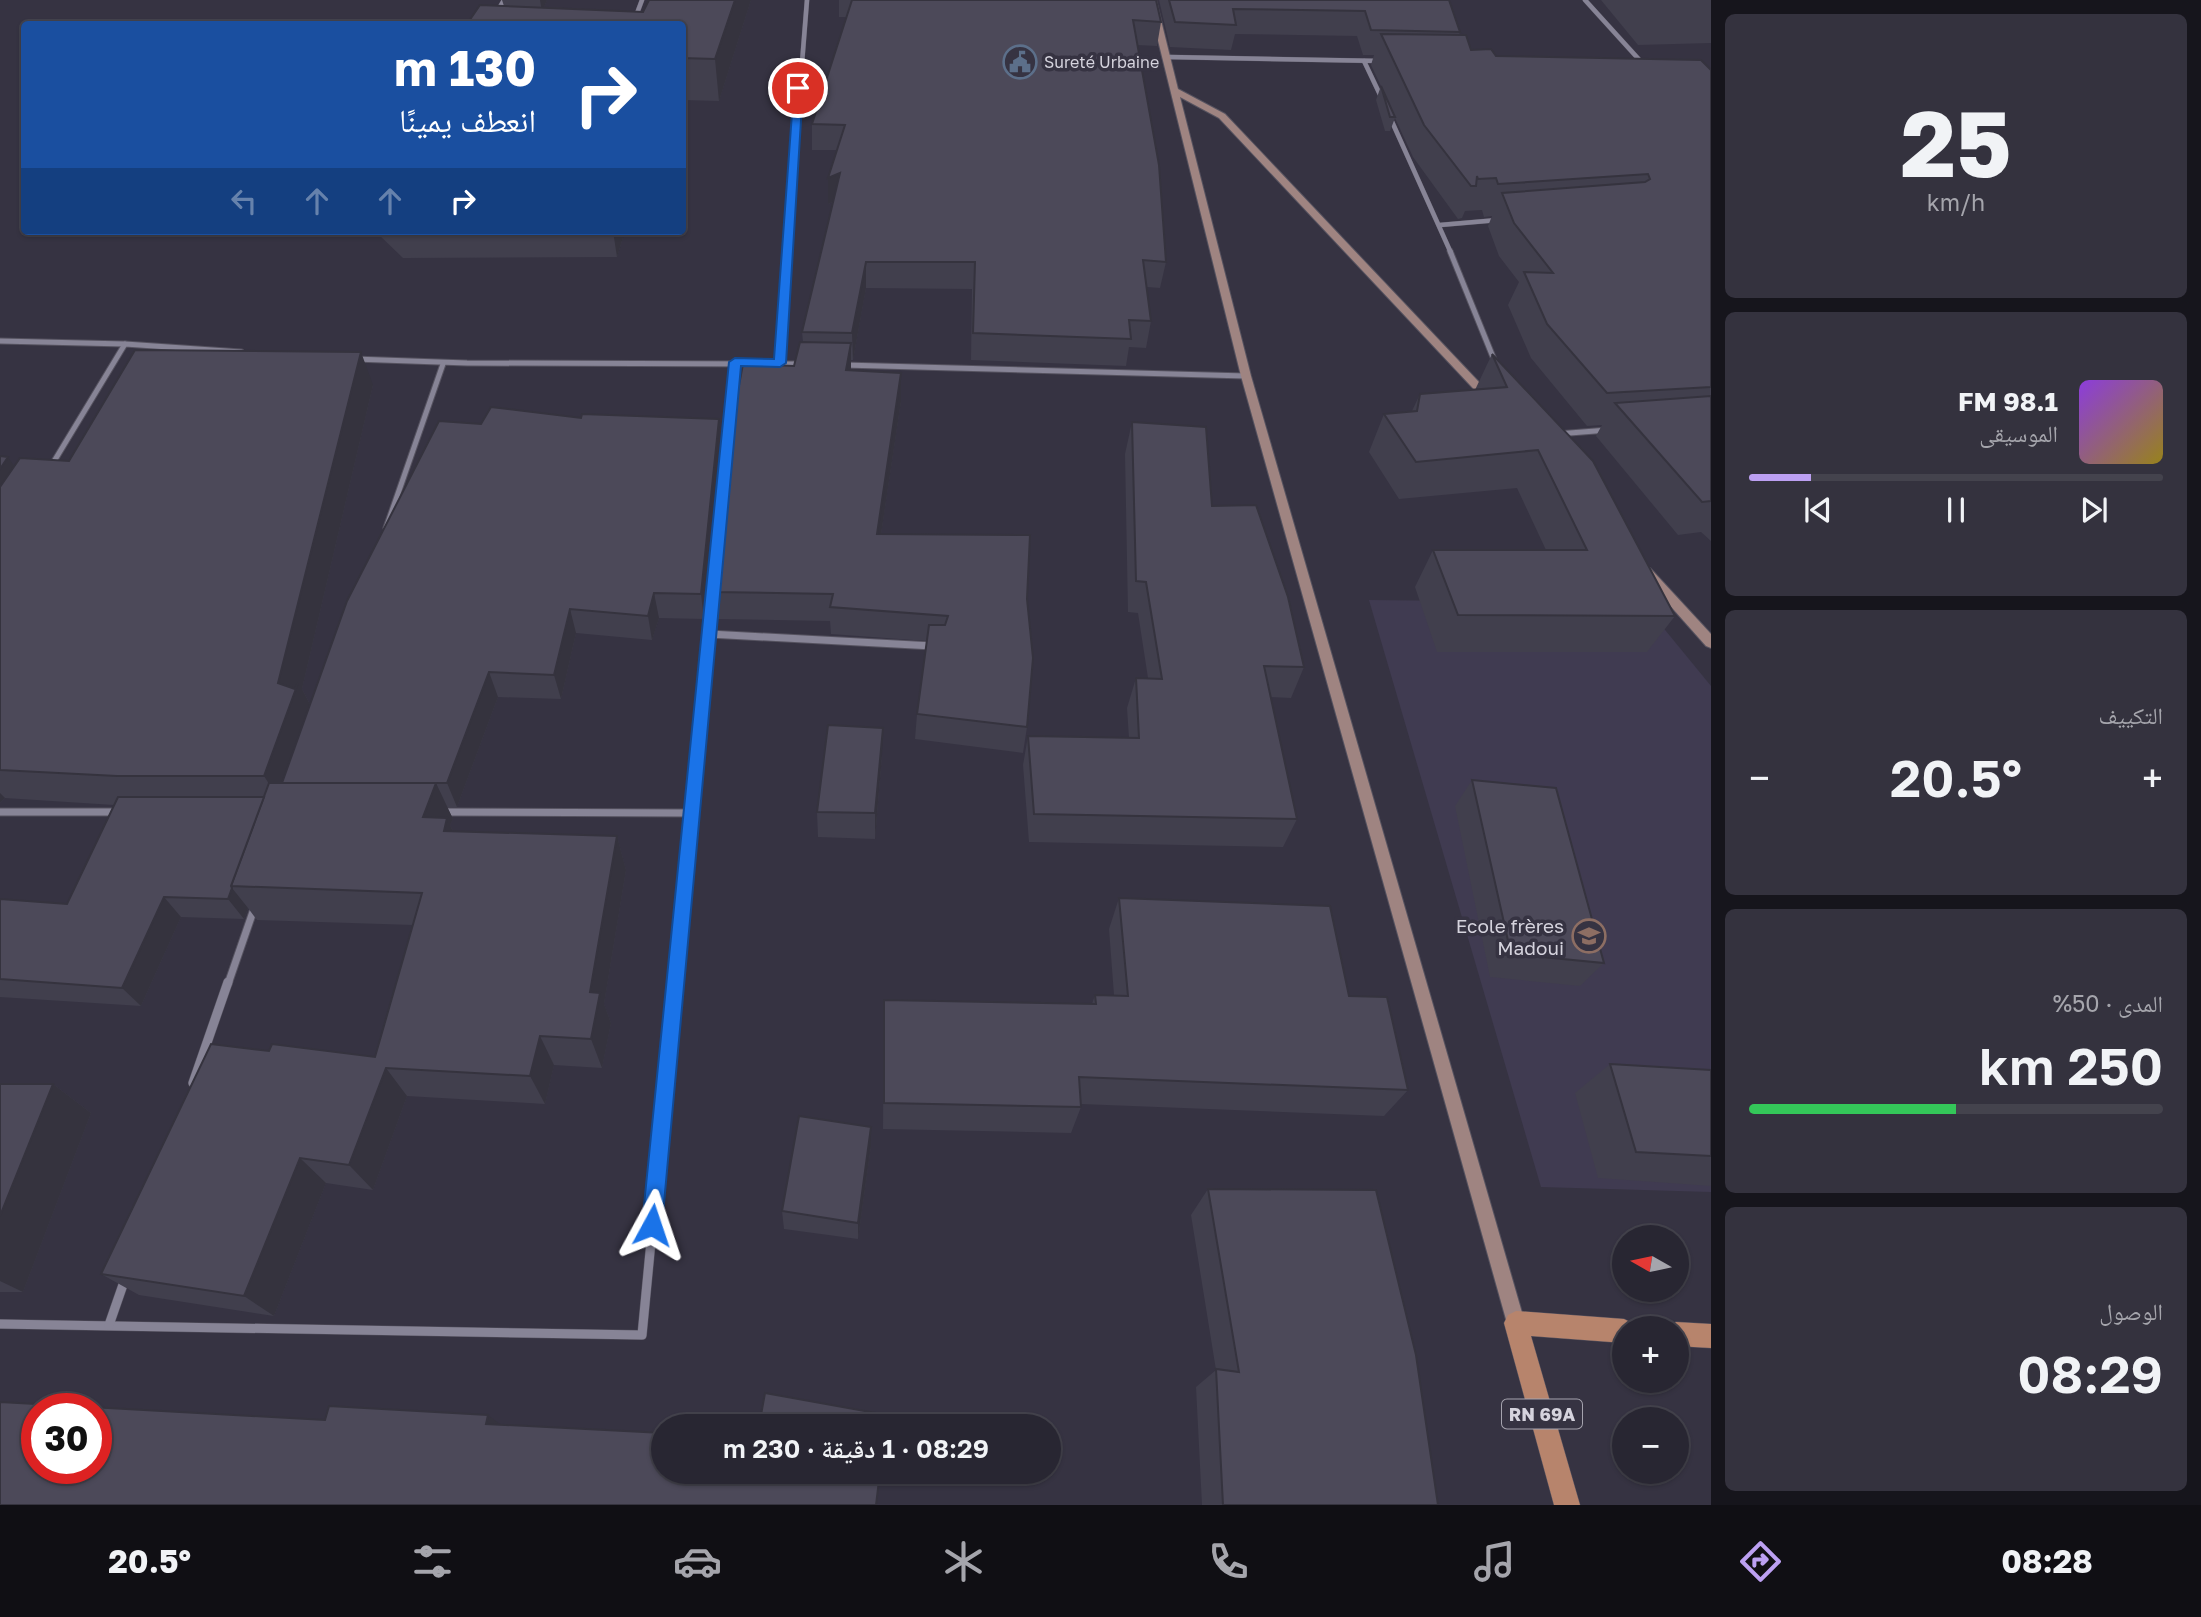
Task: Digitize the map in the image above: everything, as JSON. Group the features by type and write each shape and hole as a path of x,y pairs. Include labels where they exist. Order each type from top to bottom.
{"main road":[{"path":"1152,0 1246,376 1516,1323 1612,1330"},
{"path":"1173,89 1222,116 1496,406"},
{"path":"1636,561 1711,643"},
{"name":"RN 69A","path":"1516,1323 1567,1505"},
{"path":"1689,1335 1711,1336"}],"street":[{"path":"492,21 504,0"},
{"path":"634,21 642,0"},
{"path":"780,363 800,61 807,0"},
{"path":"1585,0 1645,65"},
{"path":"1168,57 1390,61"},
{"path":"1364,61 1440,225 1500,374"},
{"path":"1631,65 1658,65"},
{"path":"1440,225 1507,219"},
{"path":"0,341 125,344 249,352"},
{"path":"49,469 125,344"},
{"path":"346,358 443,365 735,362 807,364"},
{"path":"0,1324 642,1335 735,362"},
{"path":"383,535 443,365"},
{"path":"835,365 1246,376"},
{"path":"1551,434 1618,429"},
{"path":"709,634 941,646"},
{"path":"0,812 123,812"},
{"path":"427,812 692,813"},
{"path":"191,1088 260,891"},
{"path":"109,1325 127,1272"}],"shaded area":[{"name":"Ecole frères Madoui","path":"1369,600 1643,603 1711,686 1711,1192 1541,1187"}],"building":[{"path":"649,0 735,0 715,59 686,58 686,21 469,21 480,5 643,12"},
{"path":"852,0 1156,0 1161,22 1133,20 1159,165 1166,262 1143,260 1151,321 1129,320 1131,339 973,333 975,262 866,262 852,333 802,332 840,173 828,178 845,125 812,124"},
{"path":"1169,0 1449,0 1460,32 1371,30 1365,11 1233,9 1236,25 1175,22"},
{"path":"1381,34 1466,35 1471,50 1491,49 1496,56 1701,60 1711,70 1711,387 1607,393 1547,324 1524,272 1553,273 1514,223 1502,193 1645,182 1650,179 1648,174 1498,184 1496,178 1478,179 1477,176 1476,186 1471,186 1424,125"},
{"path":"1381,86 1395,117 1390,117"},
{"path":"800,342 851,343 846,370 901,373 877,534 1030,535 1027,599 1033,658 1027,727 917,714 929,625 945,625 948,616 830,607 833,594 713,592 730,417 733,417 743,364 794,366"},
{"path":"135,350 361,352 278,683 295,689 298,683 264,776 117,776 0,770 0,487 20,458 69,461"},
{"path":"1492,354 1593,461 1675,616 1458,615 1433,550 1587,550 1538,450 1416,462 1384,414 1417,411 1420,394 1507,387"},
{"path":"1711,396 1711,501 1702,502 1615,403"},
{"path":"491,407 581,418 582,414 719,419 701,594 654,593 648,616 570,609 554,675 489,672 447,783 282,783 347,601 439,421 481,424"},
{"path":"1132,422 1206,427 1212,506 1256,505 1288,597 1304,667 1264,666 1297,819 1034,814 1028,736 1139,738 1136,678 1162,679 1146,582 1136,581"},
{"path":"0,456 8,457 0,469"},
{"path":"828,725 883,728 875,813 817,812"},
{"path":"1472,780 1556,788 1604,963 1511,954"},
{"path":"269,783 436,783 423,817 447,818 444,831 617,836 590,992 600,993 591,1039 540,1036 530,1076 386,1068 349,1165 300,1158 244,1296 101,1274 211,1044 269,1051 272,1044 375,1057 422,893 231,886"},
{"path":"118,797 264,797 228,899 164,897 122,988 0,979 0,899 67,904"},
{"path":"1119,898 1330,906 1349,996 1387,997 1408,1090 1079,1077 1081,1107 884,1103 884,1000 1096,1004 1095,995 1128,996"},
{"path":"1610,1064 1711,1070 1711,1156 1636,1152"},
{"path":"0,1084 53,1084 0,1216"},
{"path":"799,1116 871,1127 858,1223 782,1211"},
{"path":"1208,1189 1376,1190 1416,1355 1438,1505 1223,1505 1216,1369 1239,1372"},
{"path":"765,1393 881,1414 761,1414"},
{"path":"0,1402 21,1403 21,1484 112,1484 112,1408 325,1420 329,1406 488,1415 486,1424 651,1432 651,1484 879,1484 876,1505 0,1505"}],"place":[{"name":"Sureté Urbaine","path":"1020,62"},
{"name":"Ecole frères Madoui","path":"1589,936"}],"route":[{"path":"652,1225 735,362 780,363 798,88"}]}
